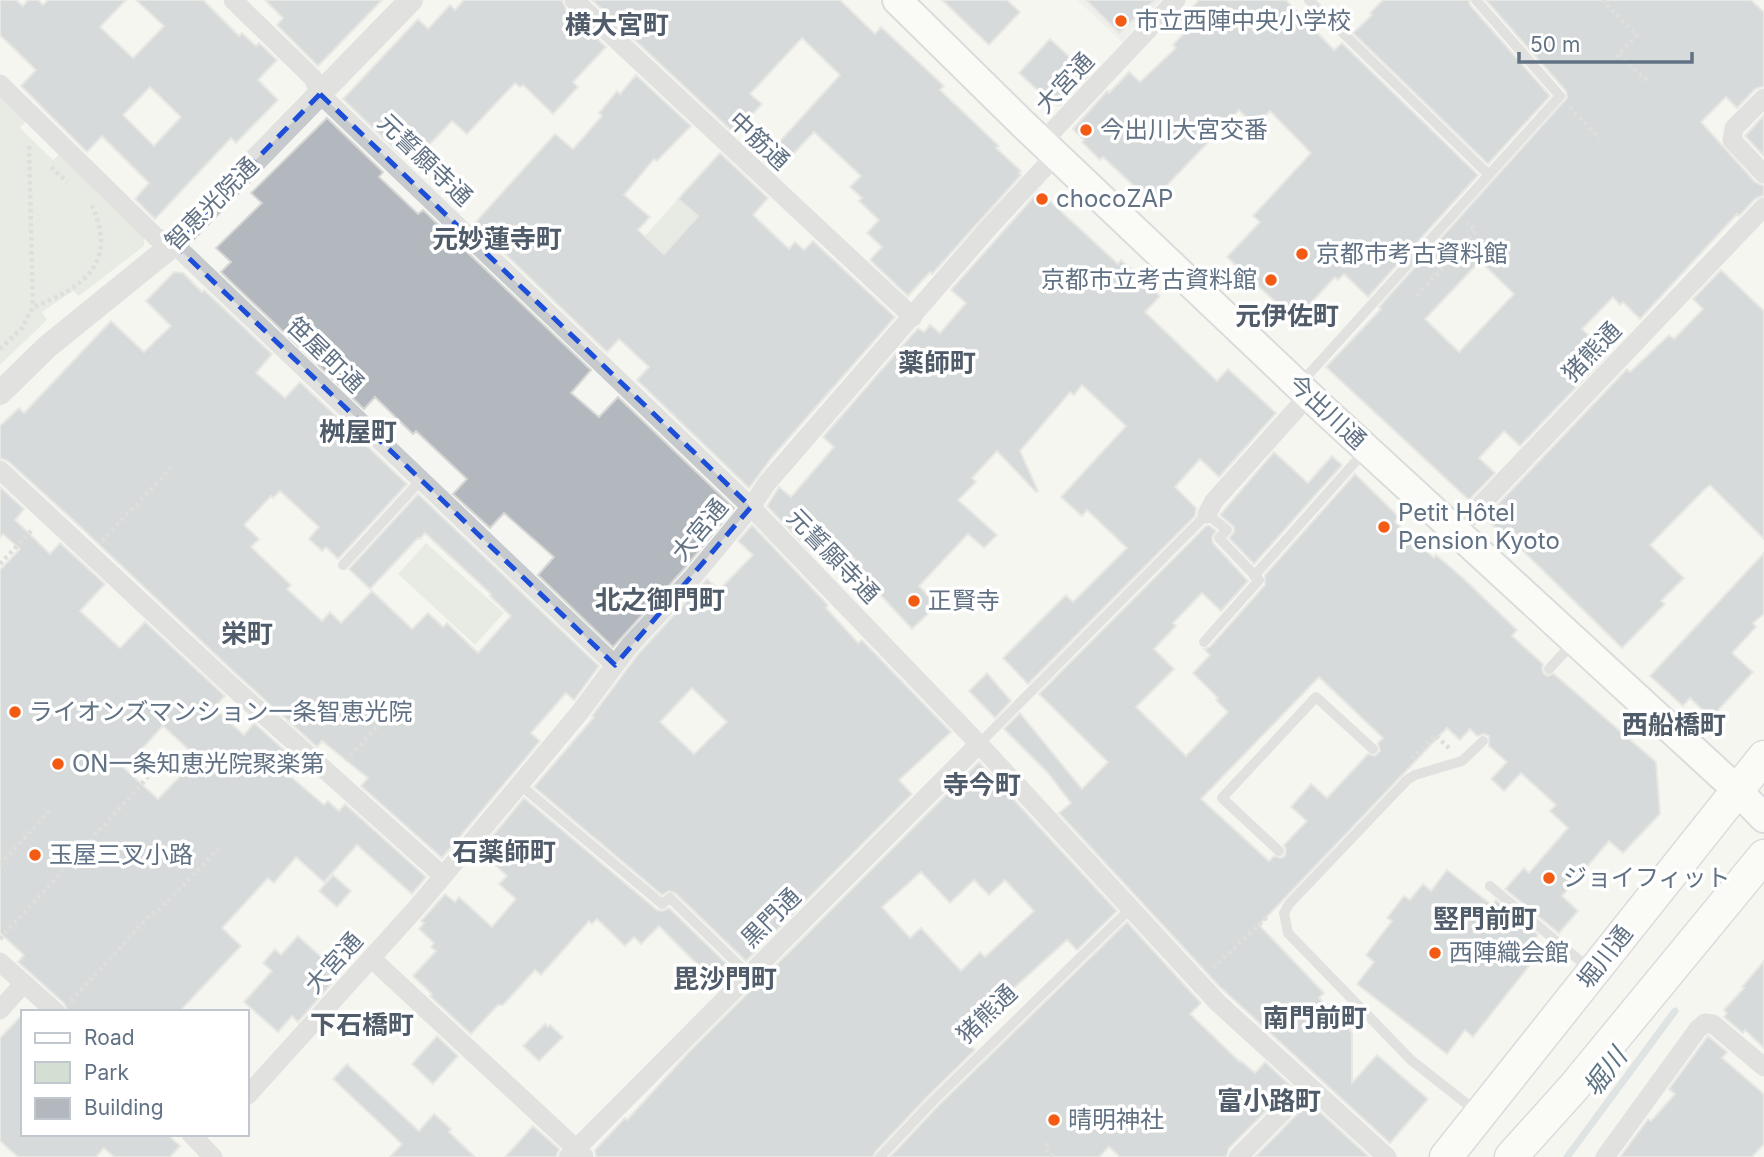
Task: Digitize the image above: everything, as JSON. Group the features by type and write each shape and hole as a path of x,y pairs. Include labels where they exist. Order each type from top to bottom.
{"main road":[{"name":"今出川通","path":"897,0 1304,390 1736,789 1764,818"},
{"name":"堀川通","path":"1446,1157 1764,757"},
{"path":"1511,1157 1574,1087 1764,856"}],"street":[{"name":"元誓願寺通","path":"233,0 313,78 320,94 751,507 979,744 1198,981 1387,1157"},
{"name":"智恵光院通","path":"0,393 47,347 174,244 411,0"},
{"name":"中筋通","path":"574,0 913,317"},
{"name":"大宮通","path":"248,1095 443,876 580,712 615,665 751,507 766,483 991,225 1056,155 1048,136 1176,0"},
{"name":"笹屋町通","path":"0,84 156,237 174,244 615,665"},
{"path":"1764,98 1734,128 1732,140 1764,174"},
{"name":"猪熊通","path":"1456,531 1764,207"},
{"path":"1207,514 1214,501 1304,390"},
{"path":"0,470 443,876"},
{"name":"黒門通","path":"576,1154 979,744"},
{"path":"371,958 576,1154"},
{"path":"0,962 24,984 63,1007"},
{"path":"0,1010 24,984"},
{"path":"1605,1157 1705,1023 1713,1024 1764,1067"},
{"path":"1238,1157 1308,1086"}],"lane":[{"path":"1309,0 1489,175"},
{"path":"1304,390 1456,212 1560,96 1476,0"},
{"path":"1254,576 1367,449"},
{"path":"343,565 420,481"},
{"path":"979,744 1207,514 1227,530 1219,538 1258,580 1205,642"},
{"path":"1549,669 1574,641"},
{"path":"1279,851 1222,798 1316,697 1373,749"},
{"path":"1480,1115 1411,1060 1288,933 1284,914 1308,878 1404,778 1462,761 1483,741"},
{"path":"519,784 662,904 670,898 749,975"},
{"path":"1490,886 1593,972"},
{"name":"猪熊通","path":"880,1157 933,1101 1130,909"}],"path":[{"path":"1602,0 1637,35 1618,55 1649,82"},
{"path":"1560,96 1600,139"},
{"path":"21,137 38,154"},
{"path":"0,349 22,328 33,307 29,146"},
{"path":"47,163 75,187"},
{"path":"33,307 67,292 83,281 94,268 102,242 98,219 89,202"},
{"path":"1418,296 1476,231 1456,212"},
{"path":"90,554 172,468"},
{"path":"0,564 47,514"},
{"path":"331,776 390,712"},
{"path":"1408,764 1435,734 1450,749 1456,749"},
{"path":"0,940 148,777"},
{"path":"0,865 51,809"},
{"path":"63,1007 150,914 160,909 218,849"},
{"path":"1268,928 1271,909"},
{"path":"1198,981 1269,916"},
{"path":"1048,1143 1045,1149 1053,1157"}],"highlighted area":[{"path":"320,94 751,507 615,665 174,244"}],"shaded area":[{"name":"市立西陣中央小学校","path":"1077,0 1161,0 1122,42"}],"green space":[{"path":"0,96 26,121 20,128 53,160 60,153 144,237 144,246 79,296 73,291 42,312 47,320 0,365"},
{"path":"678,199 712,229 668,259 644,237"},
{"path":"426,543 504,613 475,645 398,574"}],"building":[{"path":"0,0 16,0 23,6 28,0 38,0 43,5 48,0 126,0 100,27 133,58 164,26 136,0 203,0 239,36 242,33 256,46 259,43 277,60 258,80 278,100 236,143 231,138 155,219 135,199 149,183 102,136 87,152 21,86 36,70 0,35","holes":["150,87 181,117 154,146 123,115"]},
{"path":"265,0 382,0 318,66 277,25 283,18"},
{"path":"464,0 562,0 566,9 606,47 573,82 578,87 553,114 523,85 520,87 515,83 467,134 452,121 427,147 416,137 400,154 343,99 418,19 428,29 450,5 455,10"},
{"path":"592,0 840,0 875,34 881,27 944,86 940,90 999,146 996,148 1021,171 1021,175 932,274 930,272 908,296 870,260 882,247 867,233 879,220 859,201 862,198 850,187 861,176 814,132 776,172 763,160 840,75 802,38 750,94 762,104 734,133"},
{"path":"942,0 1007,0 1020,12 989,45"},
{"name":"市立西陣中央小学校","path":"1086,0 1155,0 1119,33"},
{"path":"1199,0 1286,0 1334,50 1342,43 1478,175 1368,297 1344,274 1338,280 1335,277 1295,320 1227,257 1260,222 1253,216 1311,153 1270,111 1255,126 1239,110 1151,202 1103,157 1100,160 1073,129 1107,91 1109,93 1129,72 1140,82 1176,48 1173,45 1189,28 1181,19"},
{"path":"1383,0 1469,0 1470,5 1550,96 1488,164 1353,33"},
{"path":"1486,0 1751,0 1764,12 1764,86 1755,89 1737,108 1726,97 1701,122 1755,182 1764,186 1764,195 1755,199 1739,216 1737,214 1640,319 1623,302 1620,305 1613,297 1582,329 1608,354 1520,446 1504,431 1479,458 1495,473 1469,500 1326,367 1381,309 1379,307 1567,98 1566,91","holes":["1480,261 1514,294 1459,352 1425,319"]},
{"path":"1050,39 1089,75 1060,105 1052,104 1019,73"},
{"path":"636,75 691,126 657,161 654,159 624,195 650,217 638,230 664,254 698,216 678,199 720,153 768,198 753,215 789,249 795,242 804,250 813,241 895,317 773,456 749,488 637,380 649,367 619,339 607,352 474,224 555,134 573,149 602,116 599,113 617,91 620,94"},
{"path":"1764,115 1764,156 1745,136"},
{"path":"327,118 383,172 379,177 418,214 423,210 591,370 571,393 599,417 618,397 734,508 683,570 613,647 538,575 554,557 504,513 490,528 453,494 467,479 416,431 413,434 375,397 364,409 221,272 231,262 216,248 262,203 251,193"},
{"path":"1039,191 1118,264 1121,260 1160,296 1145,312 1217,381 1228,369 1276,413 1219,477 1200,459 1175,487 1196,508 1195,516 1028,684 1003,658 1066,595 1073,602 1127,548 1087,510 1082,516 1061,497 1126,426 1082,385 1074,395 1070,392 1020,451 1038,491 1036,492 997,451 972,478 976,482 958,500 997,535 984,548 968,534 919,586 937,605 912,629 851,563 855,559 828,534 812,553 767,506 779,487 791,497 834,447 823,437 918,328 924,332 930,325 940,333 966,303 951,290"},
{"path":"1721,270 1764,311 1764,539 1710,485 1650,545 1684,578 1661,601 1665,604 1622,648 1510,538 1484,519 1627,369 1630,372 1669,335 1674,339 1703,309 1693,299"},
{"path":"174,272 183,273 202,292 204,290 272,354 256,373 285,398 300,382 407,484 338,559 326,547 322,551 309,539 319,527 280,491 273,498 271,496 244,525 259,539 251,547 291,585 287,589 322,621 330,612 341,623 372,591 412,629 428,613 443,627 447,623 478,653 511,616 425,533 370,589 349,569 418,494 599,666 574,700 566,693 531,733 540,741 442,858 361,786 368,778 322,741 317,747 72,519 8,461 0,458 0,426 19,408 24,413 111,321 144,352 171,326 146,301"},
{"path":"1274,452 1308,483 1332,456 1342,465 1254,564 1229,538 1234,527 1220,515"},
{"path":"1355,474 1399,517 1395,522 1434,558 1436,555 1463,578 1517,630 1512,636 1543,664 1544,674 1554,674 1656,762 1660,814 1623,853 1609,841 1562,896 1578,911 1559,933 1505,889 1524,868 1529,873 1568,828 1550,811 1556,805 1521,773 1504,791 1491,779 1507,762 1489,746 1489,736 1477,736 1470,729 1460,740 1447,728 1259,925 1324,993 1319,998 1350,1029 1352,1083 1377,1055 1428,1099 1390,1143 1219,986 1059,813 1071,803 1048,773 1004,729 1020,713 1082,789 1108,762 1039,694 1206,526 1210,526 1216,531 1212,537 1213,543 1248,581 1221,611 1202,593 1173,623 1176,626 1154,649 1174,669 1136,707 1186,756 1228,712 1193,673 1210,655 1204,649 1210,647 1265,585 1265,575","holes":["1319,677 1383,738 1378,743 1380,751 1375,756 1368,754 1327,798 1311,784 1291,807 1307,821 1284,845 1285,856 1281,858 1274,856 1269,861 1201,799"]},
{"path":"0,487 24,509 15,520 50,554 60,543 105,584 80,611 120,648 145,622 225,696 214,708 244,735 254,723 301,765 291,777 324,805 328,801 339,811 345,804 426,877 412,894 357,845 324,882 296,857 274,883 268,878 222,928 241,946 181,1010 67,1010 64,1003 18,962 24,955 0,933 0,570 20,549 3,534 0,537","holes":["163,726 198,758 158,799 124,768"]},
{"path":"752,525 828,605 826,608 858,643 862,640 951,732 899,780 912,794 746,961 675,893 669,891 662,895 534,787 594,717 592,716 639,653 707,579 719,590 753,555 738,541","holes":["692,688 727,722 694,754 660,722"]},
{"path":"1764,553 1764,614 1753,623 1756,627 1732,653 1753,672 1711,718 1690,698 1683,706 1650,676"},
{"path":"987,673 1011,701 995,718 969,691"},
{"path":"979,762 1117,911 1077,950 1067,940 961,1036 975,1050 928,1096 873,1157 596,1157 595,1150 625,1118 627,1120 688,1053","holes":["921,872 950,903 974,880 989,895 1005,880 1034,911 985,957 980,952 961,971 921,928 910,938 882,907"]},
{"path":"524,798 657,910 669,908 735,972 720,987 659,926 641,944 634,937 625,946 597,919 592,924 589,921 541,975 535,970 503,1005 498,1005 471,1034 430,996 432,994 413,976 436,951 431,947 434,943 419,929 424,923 421,921 445,894 455,902 459,897 492,927 516,899 499,884 507,876 480,851"},
{"path":"1447,870 1492,905 1496,900 1538,935 1519,959 1529,966 1473,1037 1465,1030 1447,1054 1357,984 1374,962 1366,955 1392,921 1387,918 1404,896 1410,900 1423,884 1431,891"},
{"path":"333,875 351,891 337,907 319,891"},
{"path":"1127,922 1201,1003 1190,1014 1255,1073 1265,1062 1291,1086 1229,1148 1226,1157 1120,1157 1109,1147 1099,1157 890,1157 938,1106"},
{"path":"298,936 340,974 298,1022 292,1016 278,1032 244,1002 272,971 263,963 275,949 281,955"},
{"path":"1764,961 1764,1048 1745,1030 1743,1033 1724,1017 1727,1013 1724,1010"},
{"path":"21,1016 21,1136 169,1136 180,1146 170,1157 114,1157 104,1148 96,1157 18,1157 0,1141 0,1038"},
{"path":"545,1024 548,1027 550,1025 563,1037 539,1061 523,1046"},
{"path":"437,1036 458,1056 433,1084 412,1064"},
{"path":"1708,1036 1727,1052 1722,1058 1764,1094 1764,1144 1752,1157 1620,1157 1648,1119 1651,1121 1675,1094 1669,1089"},
{"path":"347,1064 419,1131 434,1114 475,1157 390,1157 402,1144 333,1079"},
{"path":"1309,1102 1368,1156 1368,1157 1255,1157"},
{"path":"533,1126 559,1149 556,1157 505,1157"}],"waterway":[{"name":"堀川","path":"1567,1157 1675,1011"}],"place":[{"name":"市立西陣中央小学校","path":"1121,21"},
{"name":"今出川大宮交番","path":"1086,130"},
{"name":"chocoZAP","path":"1042,199"},
{"name":"京都市考古資料館","path":"1302,254"},
{"name":"京都市立考古資料館","path":"1271,280"},
{"name":"Petit Hôtel Pension Kyoto","path":"1384,527"},
{"name":"正賢寺","path":"914,601"},
{"name":"ライオンズマンション一条智恵光院","path":"15,712"},
{"name":"ON一条知恵光院聚楽第","path":"58,764"},
{"name":"玉屋三叉小路","path":"35,855"},
{"name":"ジョイフィット","path":"1549,878"},
{"name":"西陣織会館","path":"1435,953"},
{"name":"晴明神社","path":"1054,1120"}],"district":[{"name":"横大宮町","path":"617,25"},
{"name":"元妙蓮寺町","path":"497,239"},
{"name":"元伊佐町","path":"1287,316"},
{"name":"薬師町","path":"937,363"},
{"name":"桝屋町","path":"358,432"},
{"name":"北之御門町","path":"660,600"},
{"name":"栄町","path":"247,634"},
{"name":"西船橋町","path":"1674,725"},
{"name":"寺今町","path":"982,785"},
{"name":"石薬師町","path":"504,852"},
{"name":"竪門前町","path":"1485,919"},
{"name":"毘沙門町","path":"725,979"},
{"name":"南門前町","path":"1315,1018"},
{"name":"下石橋町","path":"362,1025"},
{"name":"富小路町","path":"1269,1101"}]}
